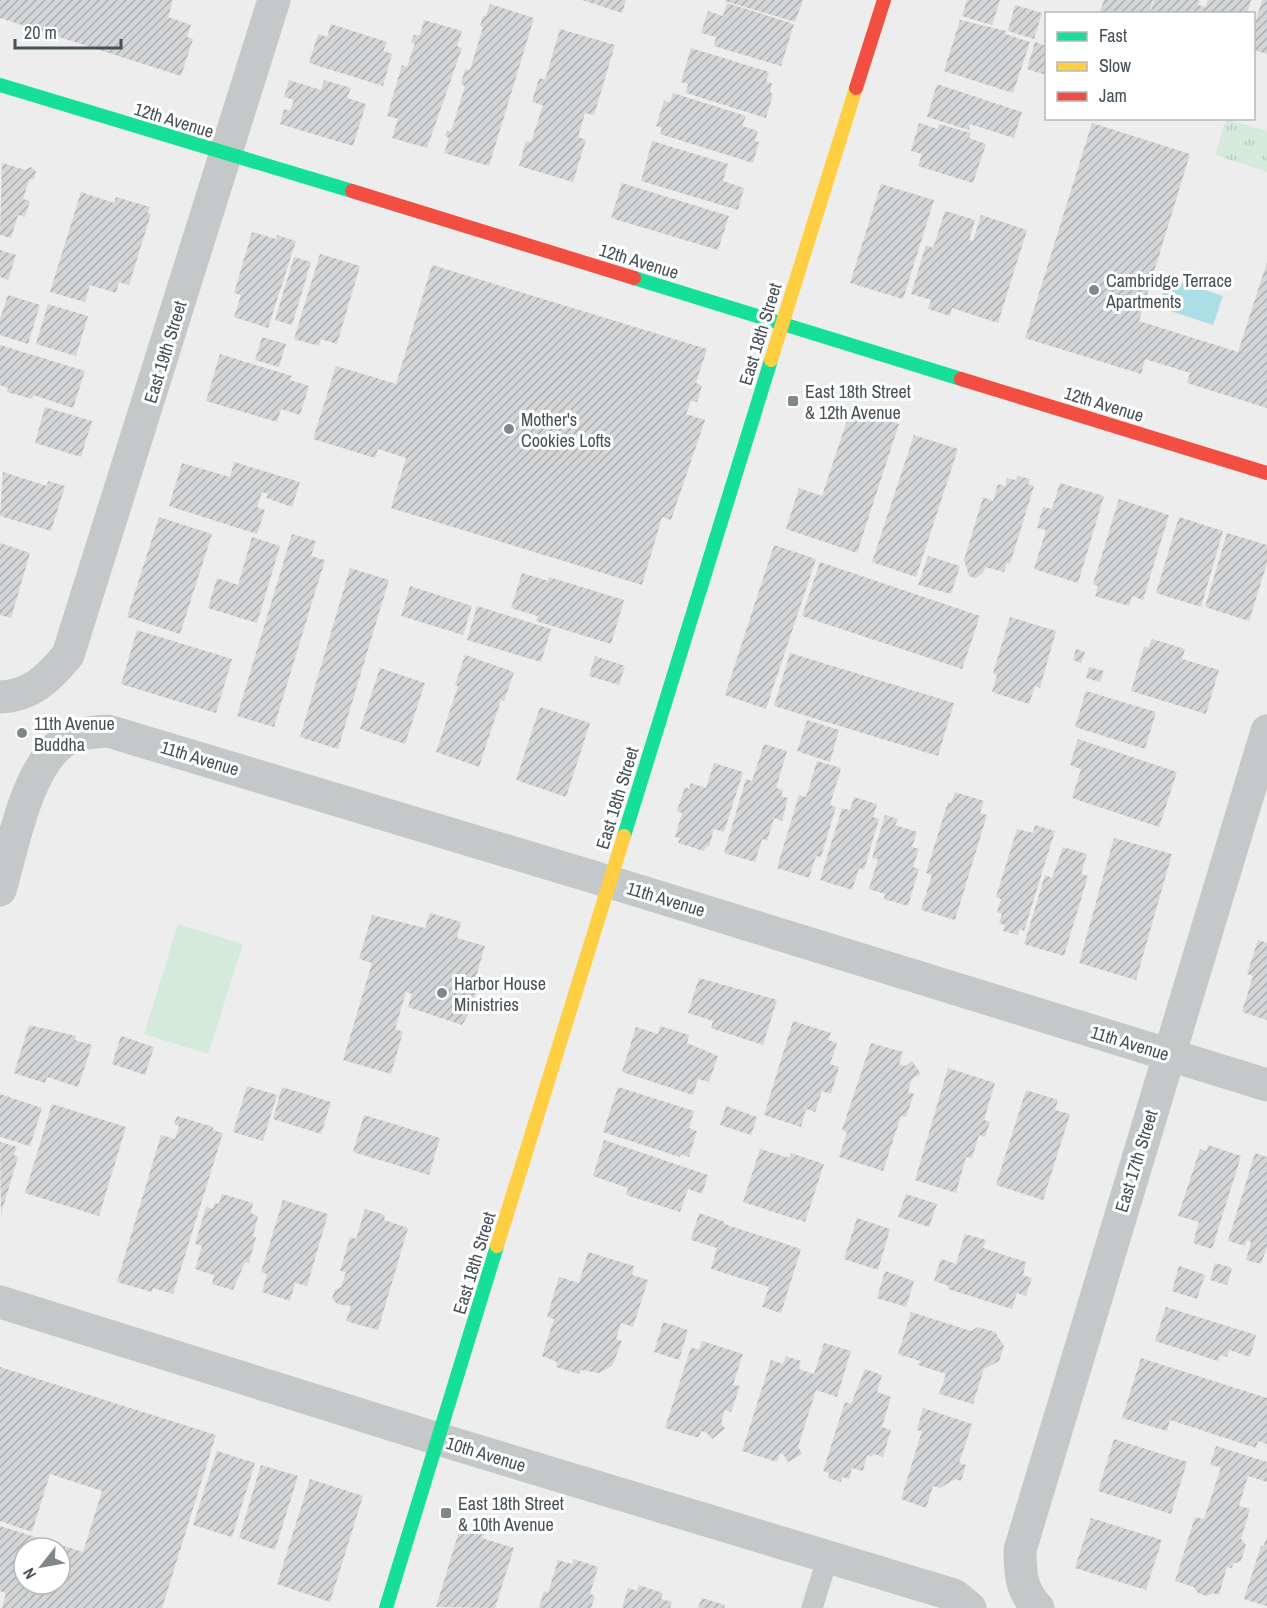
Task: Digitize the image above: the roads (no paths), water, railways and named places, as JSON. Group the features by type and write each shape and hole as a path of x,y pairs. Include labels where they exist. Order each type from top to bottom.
{"street":[{"name":"East 19th Street","path":"0,697 32,690 52,675 68,655 274,0"},
{"name":"East 18th Street","path":"386,1608 884,0"},
{"name":"12th Avenue","path":"0,85 466,225 1267,473"},
{"name":"11th Avenue","path":"0,890 32,787 43,762 63,742 86,732 108,731 610,882 1267,1085"},
{"name":"East 17th Street","path":"1032,1601 1020,1569 1020,1550 1267,731"},
{"name":"10th Avenue","path":"0,1302 438,1439 954,1595 970,1608"}],"lane":[{"path":"812,1608 828,1557"}],"water":[{"path":"1168,278 1223,296 1213,325 1158,307"}],"place":[{"name":"Cambridge Terrace Apartments","path":"1094,290"},
{"name":"East 18th Street & 12th Avenue","path":"793,401"},
{"name":"Mother's Cookies Lofts","path":"509,429"},
{"name":"11th Avenue Buddha","path":"22,733"},
{"name":"Harbor House Ministries","path":"442,993"},
{"name":"East 18th Street & 10th Avenue","path":"446,1513"}]}
